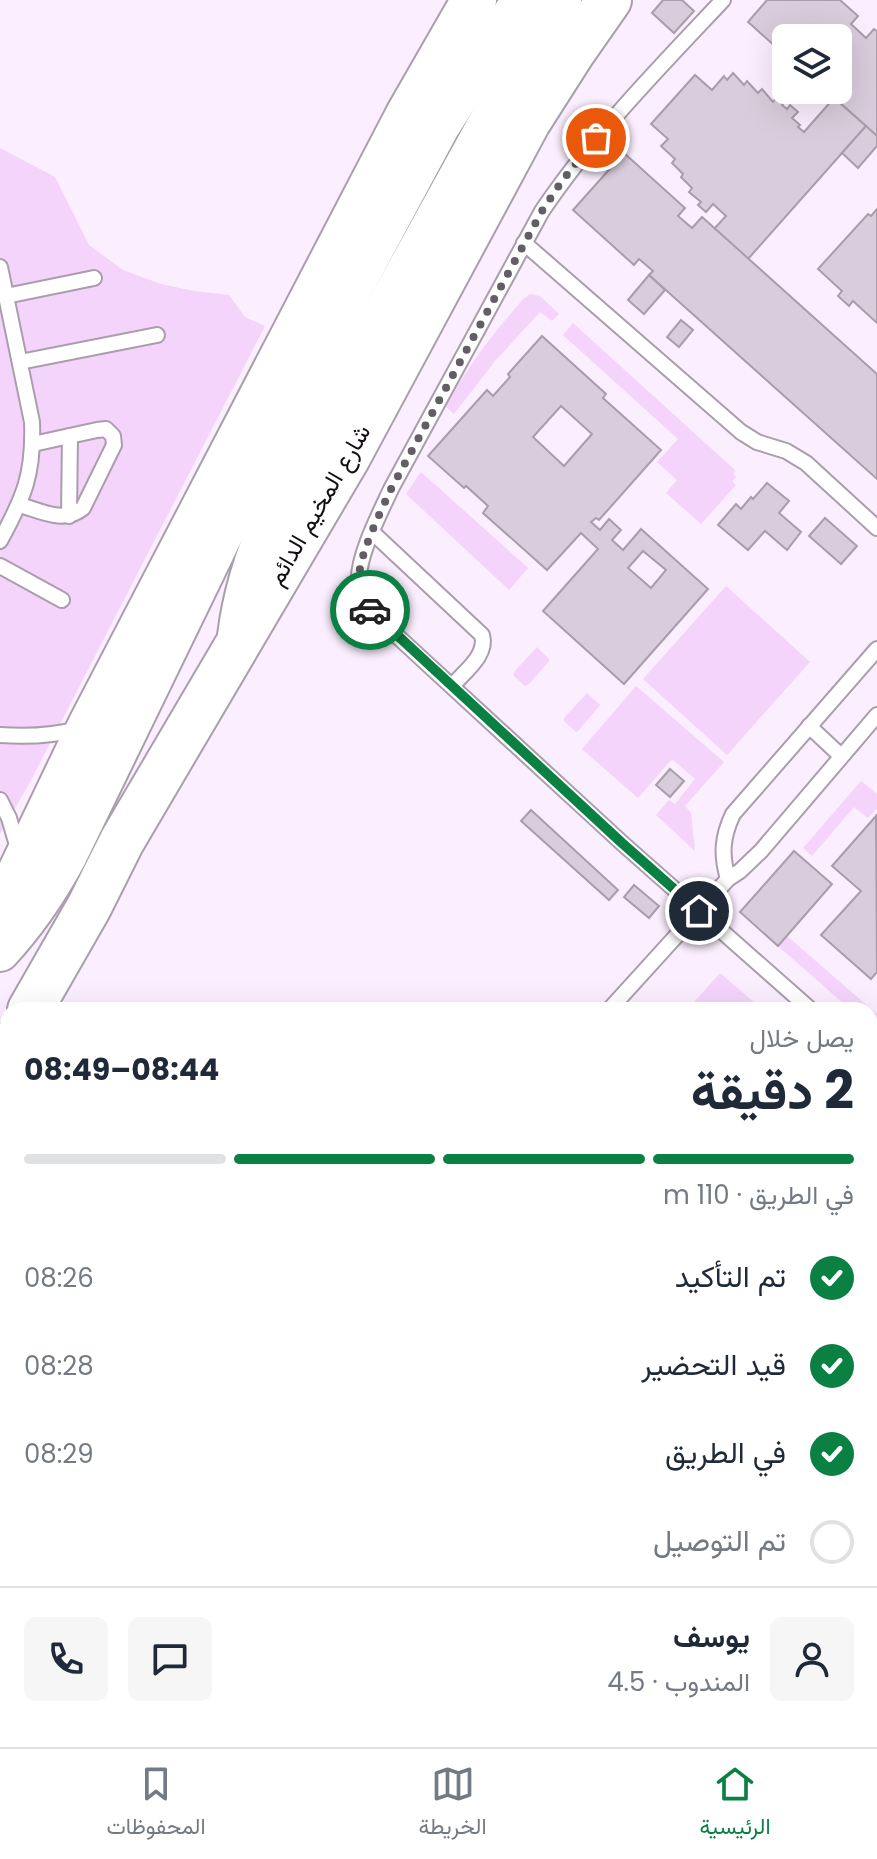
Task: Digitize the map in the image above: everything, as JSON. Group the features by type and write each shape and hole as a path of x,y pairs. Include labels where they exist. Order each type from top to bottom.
{"main road":[{"path":"0,914 90,726 408,115 474,0"},
{"path":"0,952 25,925 55,881 247,486 440,127 521,0"},
{"path":"236,647 251,570 269,520 529,48 562,0"},
{"name":"شارع المخيم الدائم","path":"35,1002 89,907 122,841 348,457 528,122 609,0"}],"lane":[{"path":"723,0 592,142 562,181 524,243 391,489 372,532 359,571 359,581 371,612 802,1002"},
{"path":"524,243 741,432 806,463 877,528"},
{"path":"0,267 32,422 33,444 20,505 0,541"},
{"path":"6,296 94,278"},
{"path":"20,362 157,335"},
{"path":"20,505 60,517 83,508 114,445 113,436 106,429 33,444"},
{"path":"69,516 70,436"},
{"path":"372,532 482,635 484,647 481,653 452,686"},
{"path":"0,566 62,600"},
{"path":"728,879 722,846 733,814 877,649"},
{"path":"616,1002 728,879 751,861 877,715"},
{"path":"0,735 58,735 90,726"},
{"path":"809,726 841,756"},
{"path":"0,800 9,818 23,866"}],"shaded area":[{"path":"0,148 55,177 89,245 123,270 161,284 229,295 245,317 265,326 28,786 0,834"},
{"path":"530,294 540,296 559,314 552,321 540,312 495,361 454,414 445,406 459,383 491,338"},
{"path":"573,323 736,471 732,481 736,485 701,524 666,493 677,480 657,462 678,439 563,335"},
{"path":"421,472 528,568 509,590 406,494"},
{"path":"726,586 810,662 727,755 643,679"},
{"path":"537,647 550,660 525,686 514,676 514,672"},
{"path":"636,686 724,762 685,806 691,813 695,851 656,815 669,800 675,804 695,779 672,759 638,798 582,749"},
{"path":"587,693 600,705 576,732 564,718"},
{"path":"861,781 877,794 877,808 868,818 854,807 812,856 803,848"},
{"path":"787,936 863,1002 842,1002 778,946"},
{"path":"720,973 754,1002 694,1002"}],"building":[{"path":"663,0 682,0 694,11 674,33 652,13"},
{"path":"767,0 840,0 858,16 851,24 772,24 772,43 748,22"},
{"path":"852,25 866,38 874,29 877,31 877,136 842,104 852,104"},
{"path":"733,73 744,85 747,81 758,93 762,89 772,104 783,104 787,109 790,105 798,112 792,118 804,132 829,104 841,104 866,126 748,259 714,229 726,216 713,204 706,212 698,205 701,202 689,192 692,188 672,163 675,159 661,146 668,139 651,124 695,75 712,90 724,76 727,80"},
{"path":"866,126 877,136 877,146 858,168 842,153"},
{"path":"624,153 685,208 678,216 692,228 702,217 877,374 877,479 649,275 653,271 639,259 634,265 573,210"},
{"path":"877,209 877,323 853,301 849,306 838,296 842,291 818,269 868,214 871,216"},
{"path":"649,275 665,290 644,314 628,300"},
{"path":"681,320 693,330 679,347 667,337"},
{"path":"542,336 606,394 603,398 661,450 599,520 596,518 591,522 600,530 609,519 621,530 612,540 623,550 641,529 708,589 624,684 543,611 598,549 581,533 547,570 483,513 488,506 428,456 487,390 493,396 510,377 508,374","holes":["561,406 592,434 564,466 533,437","643,551 666,570 651,588 628,568"]},
{"path":"767,483 789,501 779,513 801,532 787,550 765,531 748,550 718,525 736,504 741,509"},
{"path":"825,518 857,546 841,564 809,536"},
{"path":"670,769 684,781 670,797 656,785"},
{"path":"531,810 618,890 609,900 521,821"},
{"path":"876,816 877,972 871,979 821,935 861,891 832,866"},
{"path":"794,851 832,884 778,946 740,912"},
{"path":"634,885 659,906 649,918 624,897"}],"way so far":[{"path":"370,610 361,592 359,571 391,489 542,211 596,138"}],"route":[{"path":"370,610 699,911"}]}
